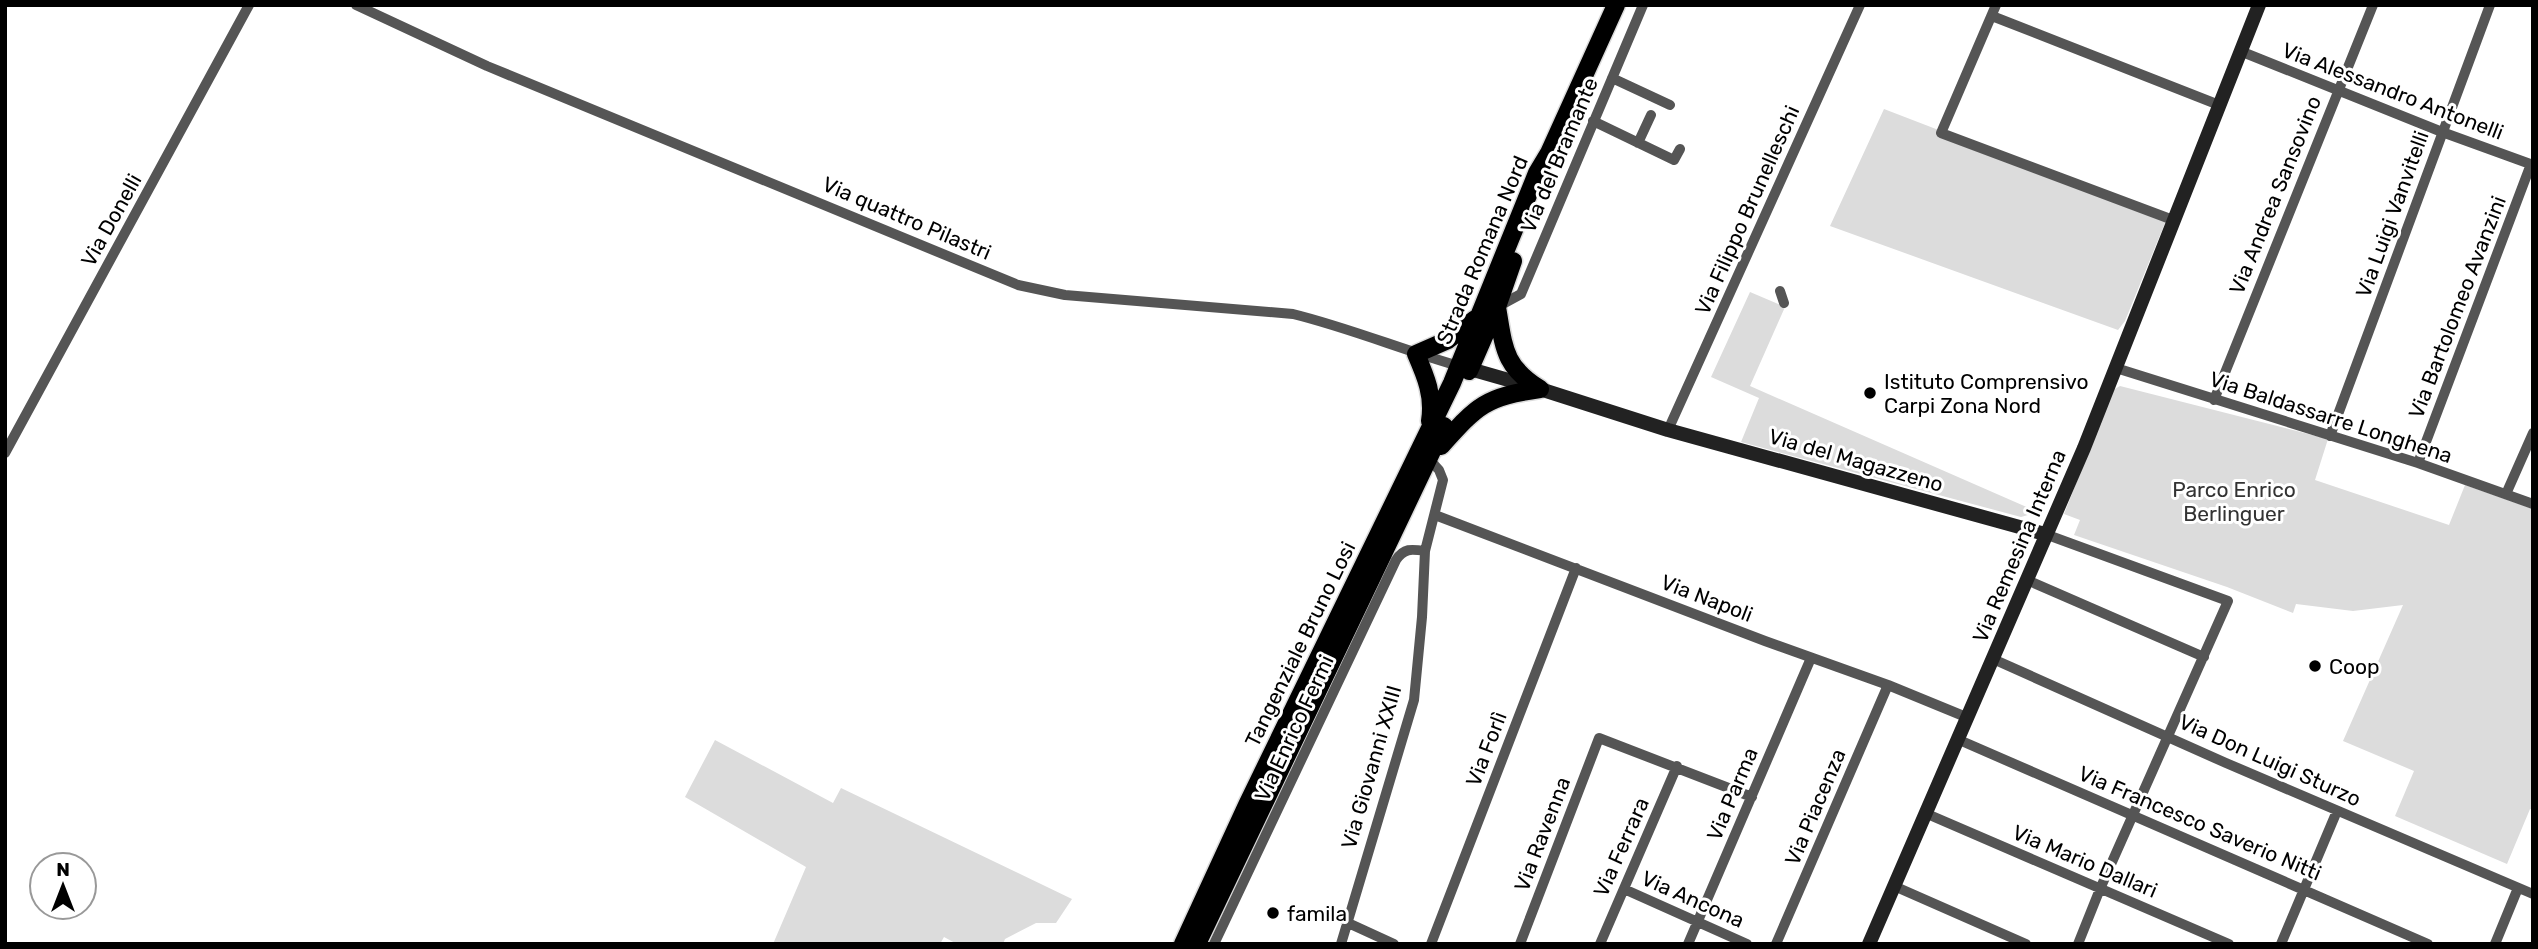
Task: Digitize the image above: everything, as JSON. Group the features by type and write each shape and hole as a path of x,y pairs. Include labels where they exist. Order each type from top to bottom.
{"main road":[{"name":"Strada Romana Nord","path":"1464,367 1497,307 1549,153 1616,5"},
{"name":"Strada Romana Nord","path":"1464,367 1480,314 1537,173 1549,153"},
{"path":"1497,307 1505,350 1512,365 1522,377 1540,389"},
{"path":"1429,430 1431,392 1416,354 1465,330 1480,314"},
{"name":"Tangenziale Bruno Losi","path":"1183,944 1247,805 1429,430 1464,367"},
{"name":"Tangenziale Bruno Losi","path":"1197,944 1429,459 1464,367"},
{"path":"1429,459 1475,410 1494,398 1540,389"}],"street":[{"name":"Via Donelli","path":"5,453 249,5"},
{"name":"Via quattro Pilastri","path":"356,5 487,66 1018,285 1065,295 1293,314 1326,322 1416,354 1464,367"},
{"name":"Via del Bramante","path":"1497,307 1521,294 1643,5"},
{"name":"Via Filippo Brunelleschi","path":"1668,430 1860,5"},
{"name":"Via Remesina Interna","path":"1869,944 2116,368 2259,5"},
{"name":"Via Andrea Sansovino","path":"2214,400 2373,5"},
{"name":"Via Luigi Vanvitelli","path":"2330,436 2490,5"},
{"path":"2173,220 1941,133 1994,11 2219,105"},
{"name":"Via Alessandro Antonelli","path":"2240,51 2532,165"},
{"path":"1612,78 1670,105"},
{"path":"1639,143 1651,115"},
{"path":"1592,121 1674,160 1680,149"},
{"name":"Via Bartolomeo Avanzini","path":"2418,463 2532,165"},
{"path":"1780,291 1784,303"},
{"name":"Via del Magazzeno","path":"1464,367 1668,430 2045,534 2228,601 2204,657"},
{"name":"Via Baldassarre Longhena","path":"2116,368 2418,463 2533,504"},
{"path":"2506,495 2533,433"},
{"name":"Via Giovanni XXIII","path":"1341,944 1414,700 1425,551 1443,480 1439,470 1429,459"},
{"name":"Via Napoli","path":"1435,515 1888,685 1966,717"},
{"name":"Via Enrico Fermi","path":"1213,944 1396,560 1408,549 1425,551"},
{"name":"Via Forlì","path":"1431,944 1576,568"},
{"path":"2027,580 2204,657 2078,944"},
{"name":"Via Parma","path":"1688,944 1811,658"},
{"name":"Via Don Luigi Sturzo","path":"1993,659 2226,763 2533,894"},
{"name":"Via Piacenza","path":"1776,944 1888,685"},
{"name":"Via Ravenna","path":"1520,944 1599,738 1677,766"},
{"name":"Via Francesco Saverio Nitti","path":"1957,738 2428,944"},
{"path":"1677,766 1752,797"},
{"name":"Via Ferrara","path":"1600,944 1677,766"},
{"path":"2281,944 2337,811"},
{"name":"Via Mario Dallari","path":"1925,813 2230,944"},
{"path":"1894,886 2026,944"},
{"path":"2495,944 2518,888"},
{"name":"Via Ancona","path":"1624,889 1747,944"},
{"path":"1346,922 1394,944"}],"green space":[{"path":"1884,109 2167,218 2125,321 2118,330 1830,226"},
{"path":"1750,292 1785,307 1750,386 2038,512 2021,517 1741,442 1759,398 1711,377"},
{"name":"Parco Enrico Berlinguer","path":"2120,386 2328,439 2315,480 2449,525 2465,485 2533,509 2533,810 2530,809 2507,864 2395,816 2414,771 2343,741 2403,605 2353,611 2296,604 2293,613 2227,587 2074,535 2080,520 2064,514 2113,390"},
{"path":"715,740 833,803 841,788 1072,899 1056,923 1036,923 1005,939 1003,944 957,944 944,937 940,944 773,944 806,867 685,797"}],"place":[{"name":"Istituto Comprensivo Carpi Zona Nord","path":"1870,393"},
{"name":"Coop","path":"2315,666"},
{"name":"famila","path":"1273,913"}]}
